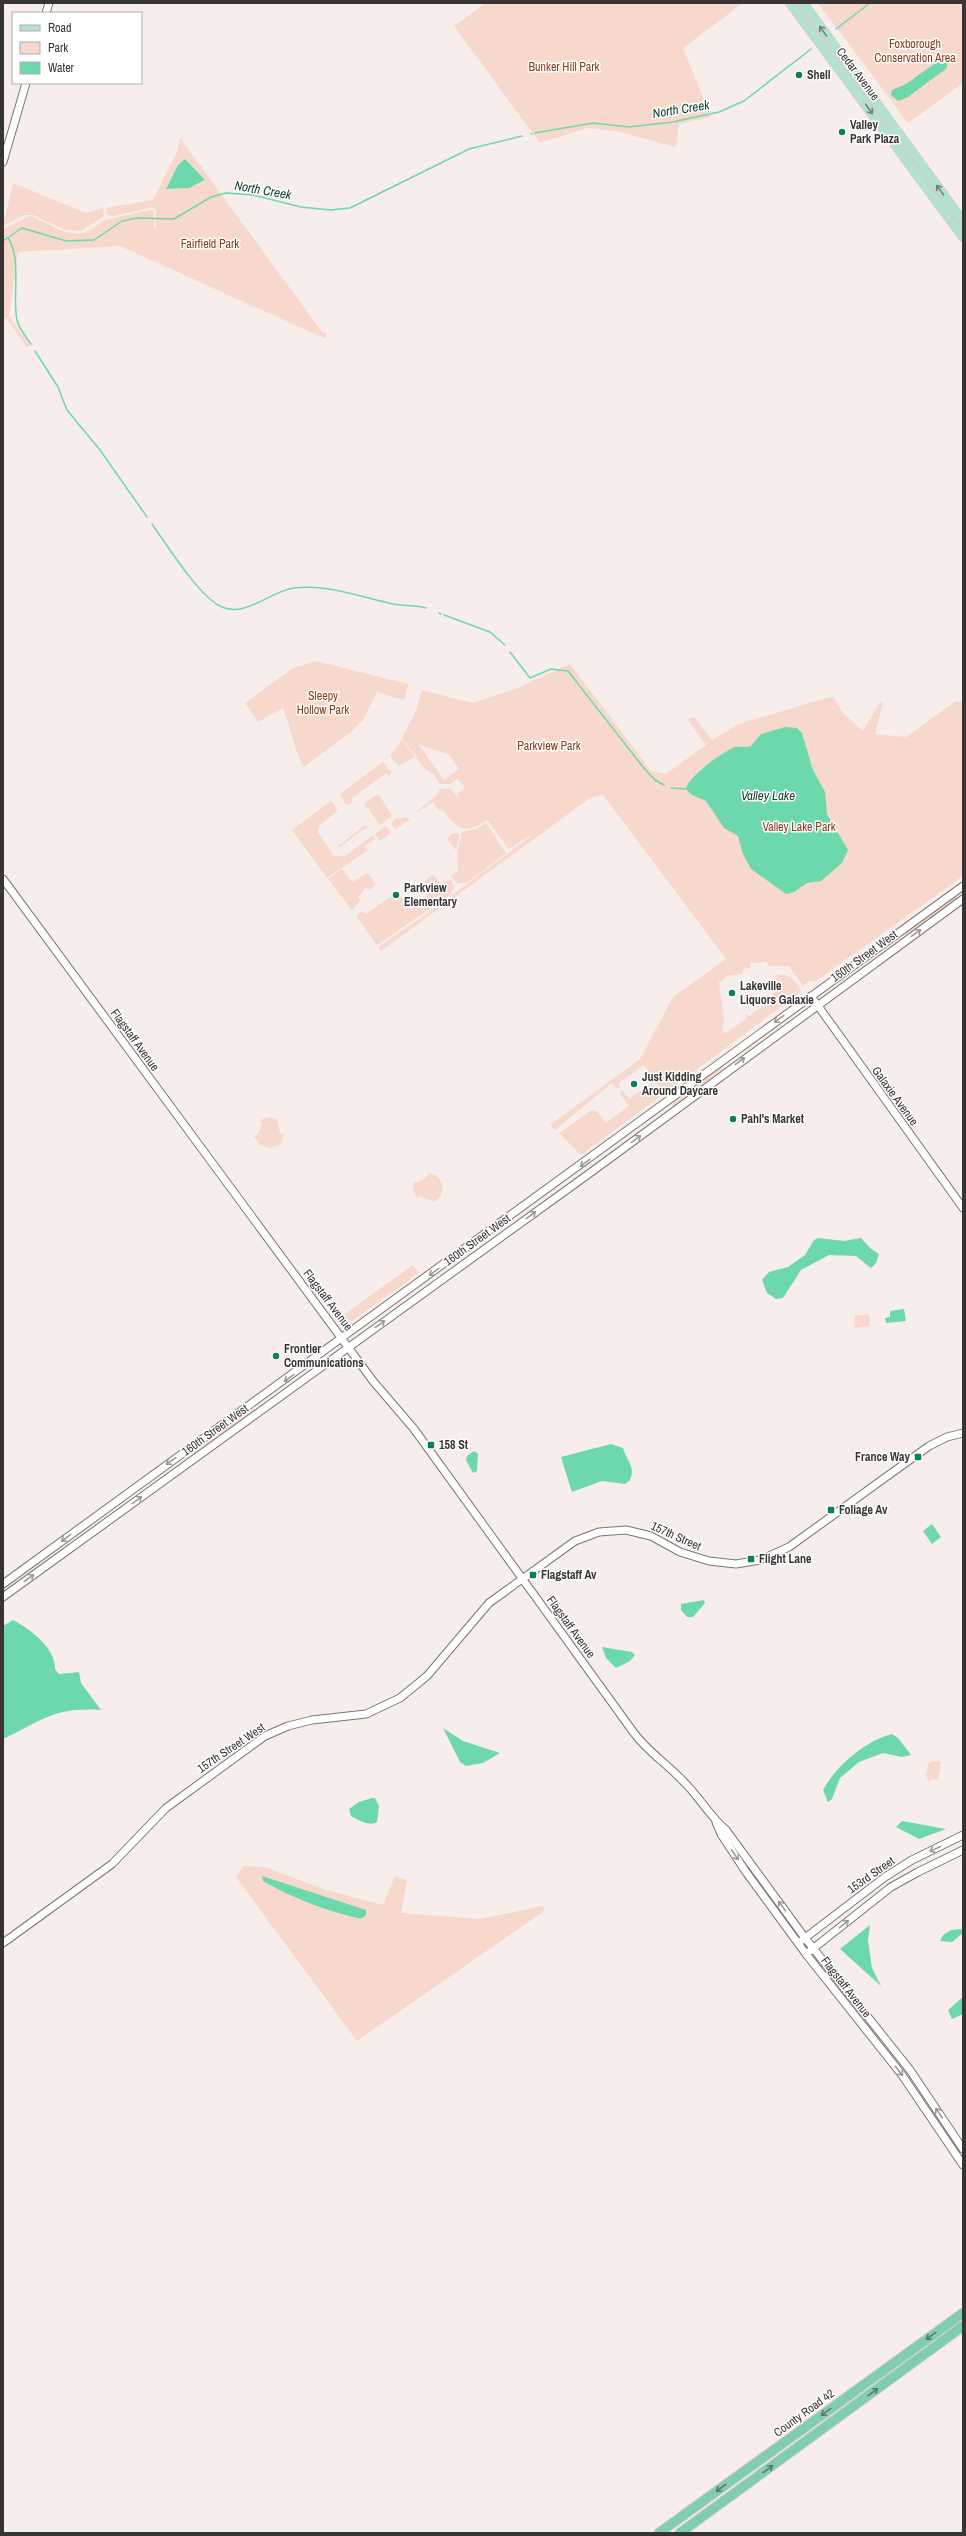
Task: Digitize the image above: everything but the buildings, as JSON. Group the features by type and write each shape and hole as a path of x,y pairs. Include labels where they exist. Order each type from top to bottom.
{"highway":[{"name":"County Road 42","path":"659,2533 963,2313"},
{"name":"County Road 42","path":"680,2533 963,2326"}],"main road":[{"name":"Cedar Avenue","path":"790,3 961,231"},
{"name":"Cedar Avenue","path":"803,3 963,221"},
{"path":"845,77 856,83 871,96"}],"street":[{"path":"3,162 26,84"},
{"name":"Flagstaff Avenue","path":"3,879 343,1338 373,1381 409,1422 640,1742 683,1781 716,1822 726,1830 805,1938 910,2070 963,2149"},
{"name":"160th Street West","path":"3,1584 678,1096 811,996 963,886"},
{"name":"160th Street West","path":"3,1597 349,1347 817,1004 963,899"},
{"name":"Galaxie Avenue","path":"811,996 963,1208"},
{"name":"157th Street","path":"522,1578 575,1541 608,1530 626,1530 643,1533 659,1539 680,1552 709,1562 736,1564 760,1560 789,1547 929,1446 947,1436 963,1433"},
{"name":"157th Street West","path":"3,1943 112,1864 166,1808 265,1736 288,1726 312,1720 366,1714 400,1698 427,1676 483,1608 522,1578"},
{"name":"Flagstaff Avenue","path":"716,1822 720,1834 798,1944 902,2076 963,2165"},
{"name":"153rd Street","path":"798,1944 889,1874 963,1836"},
{"name":"153rd Street","path":"806,1954 891,1888 918,1872 963,1850"}],"green space":[{"name":"Bunker Hill Park","path":"486,3 743,3 683,48 711,117 679,124 676,147 615,131 587,128 540,143 454,26"},
{"path":"794,3 799,3 848,70 845,72"},
{"name":"Foxborough Conservation Area","path":"818,3 963,3 963,83 908,123"},
{"name":"Fairfield Park","path":"180,138 322,332 326,333 326,339 120,246 18,252 9,316 30,345 27,347 6,318 3,320 3,229 31,216 65,232 78,234 88,231 105,220 151,210 154,211 154,229 156,228 156,210 153,207 113,216 107,215 106,208 153,200 177,152","holes":["178,165 196,171 205,181 189,188 166,189"]},
{"path":"13,183 86,213 103,208 104,216 81,231 65,230 33,215 24,215 3,226"},
{"name":"Sleepy Hollow Park","path":"316,661 408,684 404,700 377,692 363,720 352,731 304,767 297,752 283,708 258,722 245,703 293,668"},
{"name":"Valley Lake Park","path":"570,664 651,771 666,774 706,745 688,720 694,717 712,740 739,724 833,696 843,713 863,731 880,702 883,703 875,734 906,737 956,701 963,703 963,876 816,981 810,981 803,986 789,966 768,966 767,962 750,963 750,968 743,969 743,974 726,976 726,978 719,982 724,1020 722,1032 726,1033 747,1018 745,1014 749,1016 775,997 772,993 777,992 776,975 780,974 792,978 798,984 801,992 581,1155 559,1133 592,1110 597,1111 606,1123 629,1106 620,1093 622,1090 629,1099 651,1084 656,1090 660,1087 644,1065 619,1083 620,1088 616,1088 612,1083 555,1130 550,1125 640,1059 673,997 726,959 603,795 590,798 381,951 378,947 421,918 530,837 529,836 509,849 487,820 473,828 462,828 452,822 442,809 439,811 433,802 411,816 436,796 440,789 450,788 458,798 457,794 465,788 458,779 449,784 440,784 435,776 423,767 402,738 416,711 422,690 473,703 518,688","holes":["418,744 449,755 459,769 444,780"]},
{"path":"402,740 415,757 398,766 390,755"},
{"path":"383,762 391,772 390,775 388,776 386,773 351,799 353,802 346,805 340,794"},
{"path":"376,795 380,796 392,816 380,825 369,810 370,807 367,809 365,806 366,802"},
{"path":"331,801 337,809 336,812 320,825 318,832 334,856 345,856 373,835 375,839 365,846 368,850 327,878 292,830"},
{"path":"408,817 410,819 396,829 391,824 395,819"},
{"path":"486,823 506,853 466,883 457,883 451,876 458,871 457,854 462,832 478,828"},
{"path":"365,825 368,826 340,847 337,847"},
{"path":"386,826 391,833 380,841 375,834"},
{"path":"452,833 460,834 456,850 447,839"},
{"path":"342,869 352,882 368,873 376,885 369,890 366,887 358,898 361,900 352,910 328,879"},
{"path":"433,875 441,883 451,880 454,886 451,894 377,945 356,916 363,911 366,914 391,896 395,900 400,896 410,909 428,896 422,888 422,883"},
{"path":"955,896 958,899 907,935 905,933"},
{"path":"722,1066 724,1068 674,1107 672,1104"},
{"path":"269,1117 277,1119 280,1133 284,1135 280,1144 270,1148 260,1145 254,1136 258,1134 262,1124 260,1120"},
{"path":"428,1173 436,1175 443,1184 441,1196 434,1202 420,1196 417,1198 413,1191 414,1182 418,1182 427,1177"},
{"path":"413,1265 419,1273 349,1323 344,1324 338,1319"},
{"path":"869,1314 870,1326 855,1328 854,1316"},
{"path":"252,1408 254,1411 196,1453 194,1450"},
{"path":"932,1761 941,1762 938,1780 931,1779 930,1784 926,1775 928,1764"},
{"path":"243,1866 265,1867 320,1888 383,1905 395,1876 407,1880 401,1913 480,1919 543,1906 544,1911 357,2041 236,1877"}],"water":[{"path":"941,59 947,61 947,68 908,97 898,101 891,95 892,90 906,84"},
{"path":"185,159 205,180 189,188 166,189 178,165"},
{"name":"Valley Lake","path":"785,727 797,728 802,733 813,770 825,792 827,814 848,850 842,863 821,881 807,883 794,892 786,894 751,869 743,854 738,836 724,828 706,801 692,795 686,789 688,784 700,771 723,753 736,747 751,746 761,734"},
{"path":"818,1238 844,1241 861,1238 870,1248 879,1254 876,1263 871,1268 856,1256 829,1255 801,1270 783,1298 776,1299 767,1293 762,1280 769,1272 788,1267 805,1255 814,1240"},
{"path":"904,1309 906,1321 886,1323 885,1318 890,1317 890,1311"},
{"path":"611,1444 623,1448 632,1471 630,1480 625,1484 602,1481 572,1492 561,1457"},
{"path":"474,1451 478,1454 477,1471 473,1473 466,1460 467,1456"},
{"path":"932,1524 941,1537 932,1544 923,1531"},
{"path":"704,1600 705,1603 693,1617 687,1617 681,1610 681,1604"},
{"path":"13,1620 27,1628 47,1647 54,1661 55,1669 59,1674 79,1672 81,1683 101,1710 71,1711 49,1716 3,1739 3,1626"},
{"path":"602,1647 632,1652 635,1655 630,1661 616,1668 606,1658"},
{"path":"443,1728 463,1741 500,1753 483,1763 466,1766 460,1762"},
{"path":"892,1734 898,1738 911,1755 902,1757 883,1753 859,1762 840,1778 832,1799 828,1802 823,1790 835,1772 862,1748 882,1737"},
{"path":"375,1798 379,1806 377,1822 371,1824 351,1816 349,1809 359,1802"},
{"path":"902,1821 946,1829 919,1839 896,1827"},
{"path":"262,1876 366,1910 366,1915 361,1919 311,1904 263,1881"},
{"path":"870,1925 868,1941 872,1968 881,1986 840,1949"},
{"path":"961,1929 963,1933 952,1942 940,1941 943,1935 951,1930"},
{"path":"963,1997 963,2014 952,2019 948,2010"}],"waterway":[{"name":"North Creek","path":"836,29 870,3"},
{"name":"North Creek","path":"535,133 593,123 629,127 673,122 719,112 744,101 811,49"},
{"name":"North Creek","path":"3,241 22,228 66,241 94,240 122,221 137,218 174,219 211,197 226,193 253,195 301,207 331,210 350,208 469,149 522,136"},
{"path":"8,238 15,256 17,320 21,330 31,344"},
{"path":"35,351 58,387 67,410 100,450 147,517"},
{"path":"152,524 183,569 202,592 220,606 229,609 248,607 285,590 307,587 332,589 393,604 426,608"},
{"path":"444,615 490,632 505,645"},
{"path":"510,652 530,678 551,669 568,671 643,767 655,780 664,785"},
{"path":"671,788 686,789"}],"place":[{"name":"Shell","path":"799,75"},
{"name":"Valley Park Plaza","path":"842,132"},
{"name":"Parkview Elementary","path":"396,895"},
{"name":"Lakeville Liquors Galaxie","path":"732,993"},
{"name":"Just Kidding Around Daycare","path":"634,1084"},
{"name":"Pahl's Market","path":"733,1119"},
{"name":"Frontier Communications","path":"276,1356"},
{"name":"158 St","path":"431,1445"},
{"name":"France Way","path":"918,1457"},
{"name":"Foliage Av","path":"831,1510"},
{"name":"Flight Lane","path":"751,1559"},
{"name":"Flagstaff Av","path":"533,1575"}],"park label":[{"name":"Parkview Park","path":"549,746"}]}
